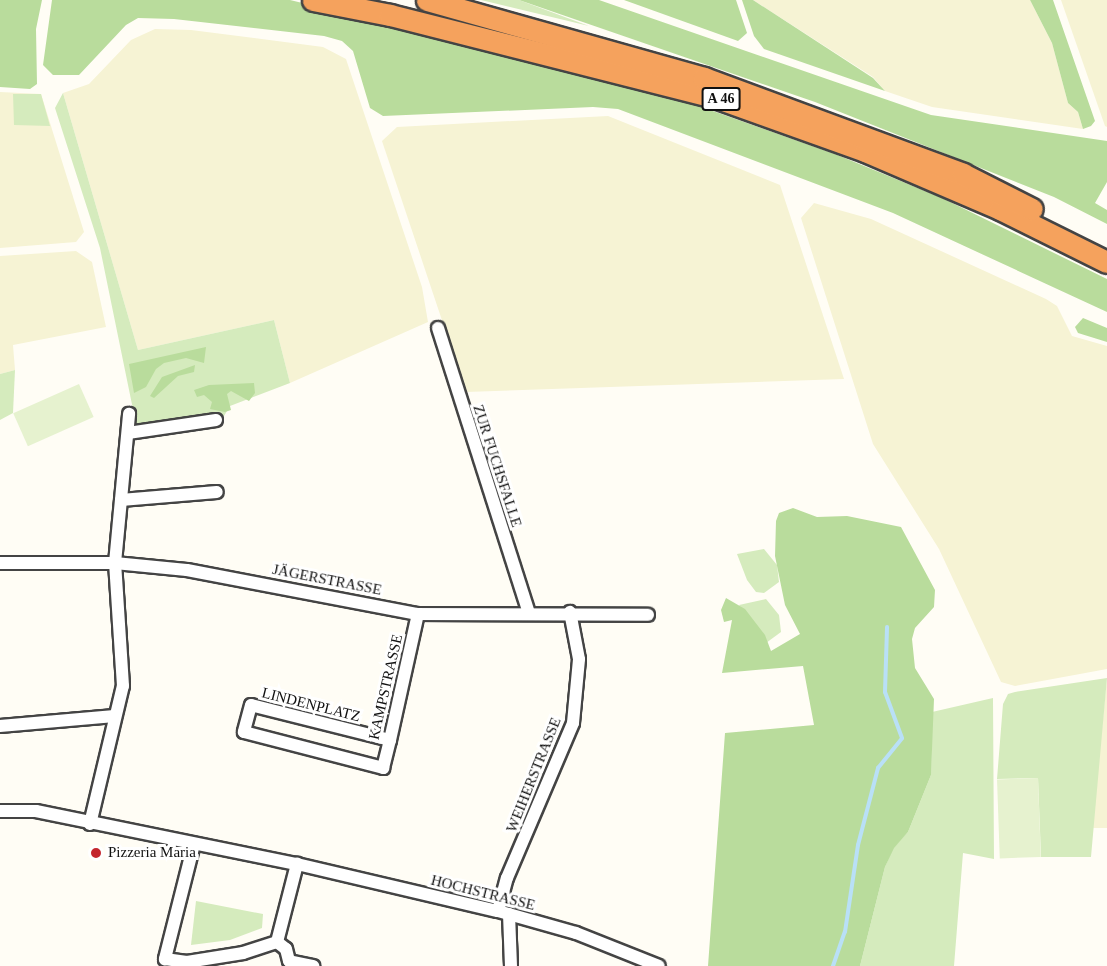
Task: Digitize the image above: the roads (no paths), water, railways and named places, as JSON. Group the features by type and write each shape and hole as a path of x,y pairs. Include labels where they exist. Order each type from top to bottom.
{"highway":[{"name":"A 46","path":"313,0 390,15 717,98 865,151 1000,209 1107,262"},
{"name":"A 46","path":"427,0 682,71 814,117 963,174 1107,247"}],"street":[{"name":"ZUR FUCHSFALLE","path":"438,328 529,613"},
{"path":"90,824 123,686 115,563 129,414"},
{"path":"128,433 216,420"},
{"path":"121,500 217,492"},
{"name":"JÄGERSTRASSE","path":"0,563 115,563 282,585 418,614 570,612 648,615"},
{"name":"WEIHERSTRASSE","path":"511,966 503,912 507,878 573,723 579,659 570,612"},
{"name":"KAMPSTRASSE","path":"383,768 418,614"},
{"name":"LINDENPLATZ","path":"383,768 244,732 251,705 390,740"},
{"path":"0,726 115,716"},
{"name":"HOCHSTRASSE","path":"0,811 36,811 90,824 297,864 503,912 576,933 658,966"},
{"path":"194,844 165,959 187,962 243,954 277,942"},
{"path":"277,942 297,864"},
{"path":"277,942 286,949 289,964 313,966"}],"waterway":[{"path":"833,966 845,932 858,845 878,768 902,738 885,692 887,627"}],"place":[{"name":"Pizzeria Maria","path":"96,853"}]}
